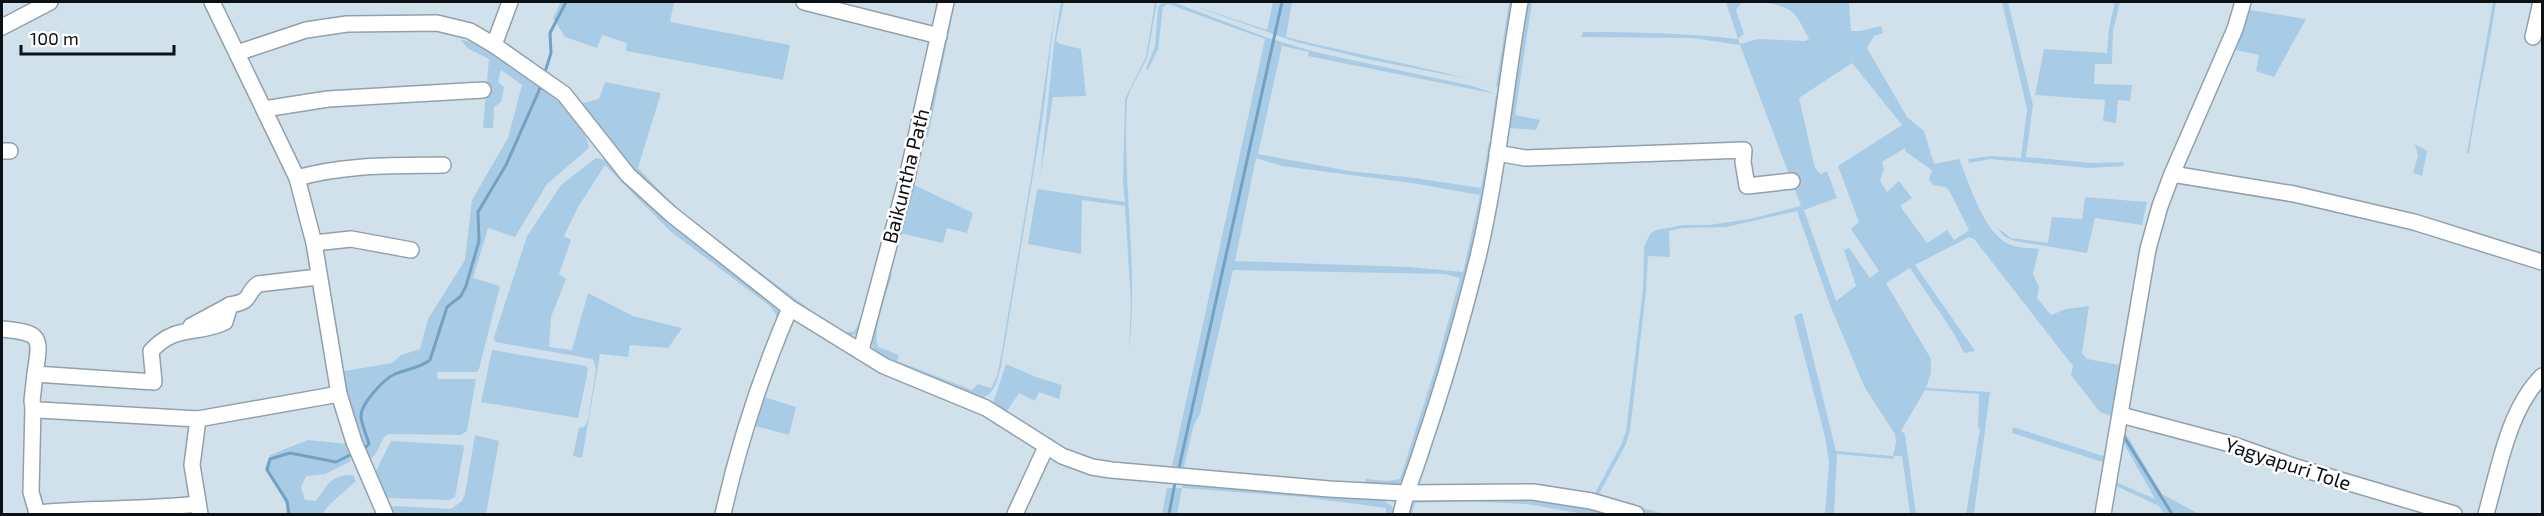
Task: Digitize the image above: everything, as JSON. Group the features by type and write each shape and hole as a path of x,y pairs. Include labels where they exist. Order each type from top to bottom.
{"street":[{"path":"2,27 50,2"},
{"path":"212,2 297,177 314,243 339,394 354,442 385,514"},
{"path":"494,45 510,2"},
{"path":"804,2 939,36"},
{"name":"Baikuntha Path","path":"861,350 906,182 946,2"},
{"path":"1401,514 1405,493 1426,435 1478,256 1497,153 1520,2"},
{"path":"2103,514 2148,249 2172,174 2235,29 2243,2"},
{"path":"2534,38 2541,2"},
{"path":"237,53 306,30 347,24 439,24 470,31 564,94 628,175 670,214 790,308 884,366 986,408 1046,447 1076,462 1111,470 1329,489 1405,493 1448,491 1542,493 1591,501 1636,514"},
{"path":"264,109 328,99 483,90"},
{"path":"1497,153 1525,158 1744,150 1743,162 1747,186 1792,181"},
{"path":"297,177 347,167 443,165"},
{"path":"2172,174 2294,194 2414,222 2542,262"},
{"path":"314,243 351,238 411,250"},
{"path":"35,374 154,382 151,351 163,339 183,331 216,326 225,322 230,305 242,303 249,298 258,284 318,277"},
{"path":"723,514 734,464 758,388 790,308"},
{"path":"2,329 30,333 40,345 32,401 31,492 37,513 83,509 199,509 192,465 198,419"},
{"path":"2486,514 2512,427 2530,389 2542,376"},
{"path":"33,407 47,412 198,419 339,394"},
{"name":"Yagyapuri Tole","path":"2121,415 2234,445 2296,468 2454,514"},
{"path":"1015,514 1046,447"}],"shaded area":[{"path":"561,2 674,2 670,22 790,45 783,80 626,51 627,43 602,35 597,48 565,37 553,18"},
{"path":"951,2 955,2 928,137 923,136"},
{"path":"1056,2 1043,115 1001,366 991,392 977,398 918,376 887,360 872,345 872,329 889,274 892,274 878,321 878,347 899,355 897,361 972,390 978,384 991,388 997,376 1002,351 1033,166"},
{"path":"1061,2 1064,2 1056,41 1081,49 1086,96 1053,97 1040,177 1054,44"},
{"path":"1155,2 1157,2 1147,58 1127,100 1126,131 1132,288 1129,350 1131,303 1125,206 1082,200 1081,254 1028,244 1037,189 1125,202 1123,183 1125,99 1146,57"},
{"path":"1162,2 1173,2 1265,37 1315,52 1472,86 1496,94 1308,56 1309,52 1282,46 1258,154 1349,171 1481,188 1489,142 1492,145 1492,155 1459,309 1405,476 1398,485 1365,484 1366,479 1388,481 1400,479 1437,363 1460,278 1445,274 1233,270 1200,414 1194,424 1184,467 1172,466 1265,39 1168,4 1163,7 1158,49 1148,70 1146,69 1155,46 1158,8","holes":["1256,158 1282,166 1412,183 1480,195 1463,272 1409,267 1235,261"]},
{"path":"1182,2 1267,30 1273,2 1292,2 1286,37 1464,78 1296,42"},
{"path":"1509,2 1515,2 1501,86 1496,87"},
{"path":"1525,2 1532,2 1515,115 1540,120 1536,130 1509,128"},
{"path":"1726,2 1752,2 1741,3 1736,10 1744,34 1738,39"},
{"path":"1762,2 1849,2 1851,31 1881,26 1883,33 1874,36 1867,48 1907,117 1924,131 1934,164 1959,159 1985,220 2001,239 2011,245 2039,249 2033,274 2039,287 2037,298 2051,315 2066,309 2089,306 2082,353 2087,359 2125,366 2114,417 2100,412 2071,375 2073,366 1974,239 1969,237 1915,265 1975,351 1964,353 1953,332 1910,268 1886,283 1931,359 1931,373 1926,388 1990,392 1974,514 1966,514 1980,428 1978,427 1979,394 1925,390 1901,431 1905,434 1916,514 1910,514 1902,456 1894,456 1893,459 1837,454 1834,514 1825,514 1829,464 1826,441 1794,316 1802,313 1836,451 1893,456 1896,443 1895,434 1865,388 1830,305 1797,211 1726,227 1681,228 1669,231 1670,257 1648,256 1630,431 1626,444 1599,494 1663,514 1646,514 1627,508 1475,487 1476,484 1543,484 1595,493 1626,431 1643,290 1644,247 1650,234 1656,230 1684,225 1709,225 1750,219 1801,206 1740,45 1692,38 1581,37 1583,32 1660,33 1738,39 1740,44 1758,39 1805,41 1809,39 1792,12 1780,6","holes":["1852,63 1902,125 1838,166 1859,222 1851,229 1879,271 1870,278 1849,248 1844,250 1856,286 1836,301 1804,210 1837,198 1827,171 1821,174 1815,168 1799,98","1905,148 1906,152 1932,170 1929,179 1933,185 1946,187 1950,192 1969,230 1954,240 1947,230 1927,243 1900,206 1912,198 1899,181 1887,192 1880,181 1884,169 1882,162"]},
{"path":"2002,2 2008,2 2033,105 2026,157 2092,163 2124,162 2123,166 2089,168 1990,159 1969,163 1968,159 1991,156 2021,158 2027,109"},
{"path":"2115,2 2120,2 2113,31 2112,64 2095,64 2094,84 2132,85 2130,101 2118,100 2116,123 2103,121 2105,100 2035,95 2044,49 2107,53 2109,28"},
{"path":"2493,2 2496,2 2493,21 2469,153 2467,153"},
{"path":"2250,10 2306,19 2274,77 2256,71 2259,55 2236,50"},
{"path":"933,38 896,205 858,333 847,337 799,308 649,190 575,100 583,103 599,99 605,82 661,93 638,168 681,213 821,318 845,332 853,332 858,326 870,288"},
{"path":"461,40 494,53 536,82 573,117 584,134 589,148 547,184 515,237 488,228 473,278 500,286 479,369 477,372 437,372 438,379 476,379 467,431 461,435 388,434 370,459 366,457 339,372 392,363 401,355 420,349 428,319 465,260 472,200 508,138 522,85 501,70 498,82 504,87 501,102 494,107 493,128 483,128 489,59 467,48"},
{"path":"1496,94 1498,96 1493,137 1490,137"},
{"path":"2415,144 2427,151 2422,176 2413,173 2418,156"},
{"path":"596,158 607,160 782,309 719,514 714,514 734,438 776,315 770,306 670,231 605,165 577,209 564,236 571,240 559,274 566,279 551,317 549,347 572,350 588,293 633,316 682,328 668,348 630,345 628,357 600,354 582,458 573,456 579,428 584,427 588,420 596,369 593,359 495,342 494,337 527,236 561,185"},
{"path":"912,184 973,213 967,233 947,228 943,243 900,233"},
{"path":"2085,197 2147,202 2142,225 2095,218 2087,253 2015,241 2005,237 1996,227 2011,238 2048,243 2052,217 2082,219"},
{"path":"492,350 586,366 588,370 578,418 481,402"},
{"path":"1006,364 1062,385 1059,399 1039,392 1035,401 1019,393 1005,414 992,406"},
{"path":"764,397 796,407 789,435 755,426"},
{"path":"2013,427 2103,456 2109,435 2106,463 2012,433"},
{"path":"2123,429 2162,494 2199,514 2164,514 2159,506 2116,486 2110,514","holes":["2124,444 2155,499 2116,482"]},
{"path":"475,435 499,441 486,514 392,514 391,507 396,506 451,509 462,501"},
{"path":"308,440 347,444 351,461 325,474 306,476 301,487 305,500 316,501 327,485 340,476 353,475 356,481 322,514 286,514 286,504 265,468 270,455"},
{"path":"391,441 463,445 455,497 449,500 386,498 375,473"},
{"path":"1183,483 1380,498 1392,506 1395,514 1386,513 1386,508 1303,497 1182,488"},
{"path":"1167,488 1182,488 1177,514 1162,514"},
{"path":"1417,498 1544,498 1618,514 1584,514 1527,504 1468,501 1415,503 1412,514 1408,514 1412,502"}],"waterway":[{"path":"546,69 551,53 550,33 566,2"},
{"path":"1179,468 1282,2"},
{"path":"365,448 369,444 361,417 364,406 373,392 390,377 430,360 447,307 461,296 466,286 479,241 478,212 506,165 541,86"},
{"path":"2123,435 2172,514"},
{"path":"289,514 287,501 267,470 270,459 290,453 336,462 352,454"},
{"path":"1169,514 1175,483"}]}
